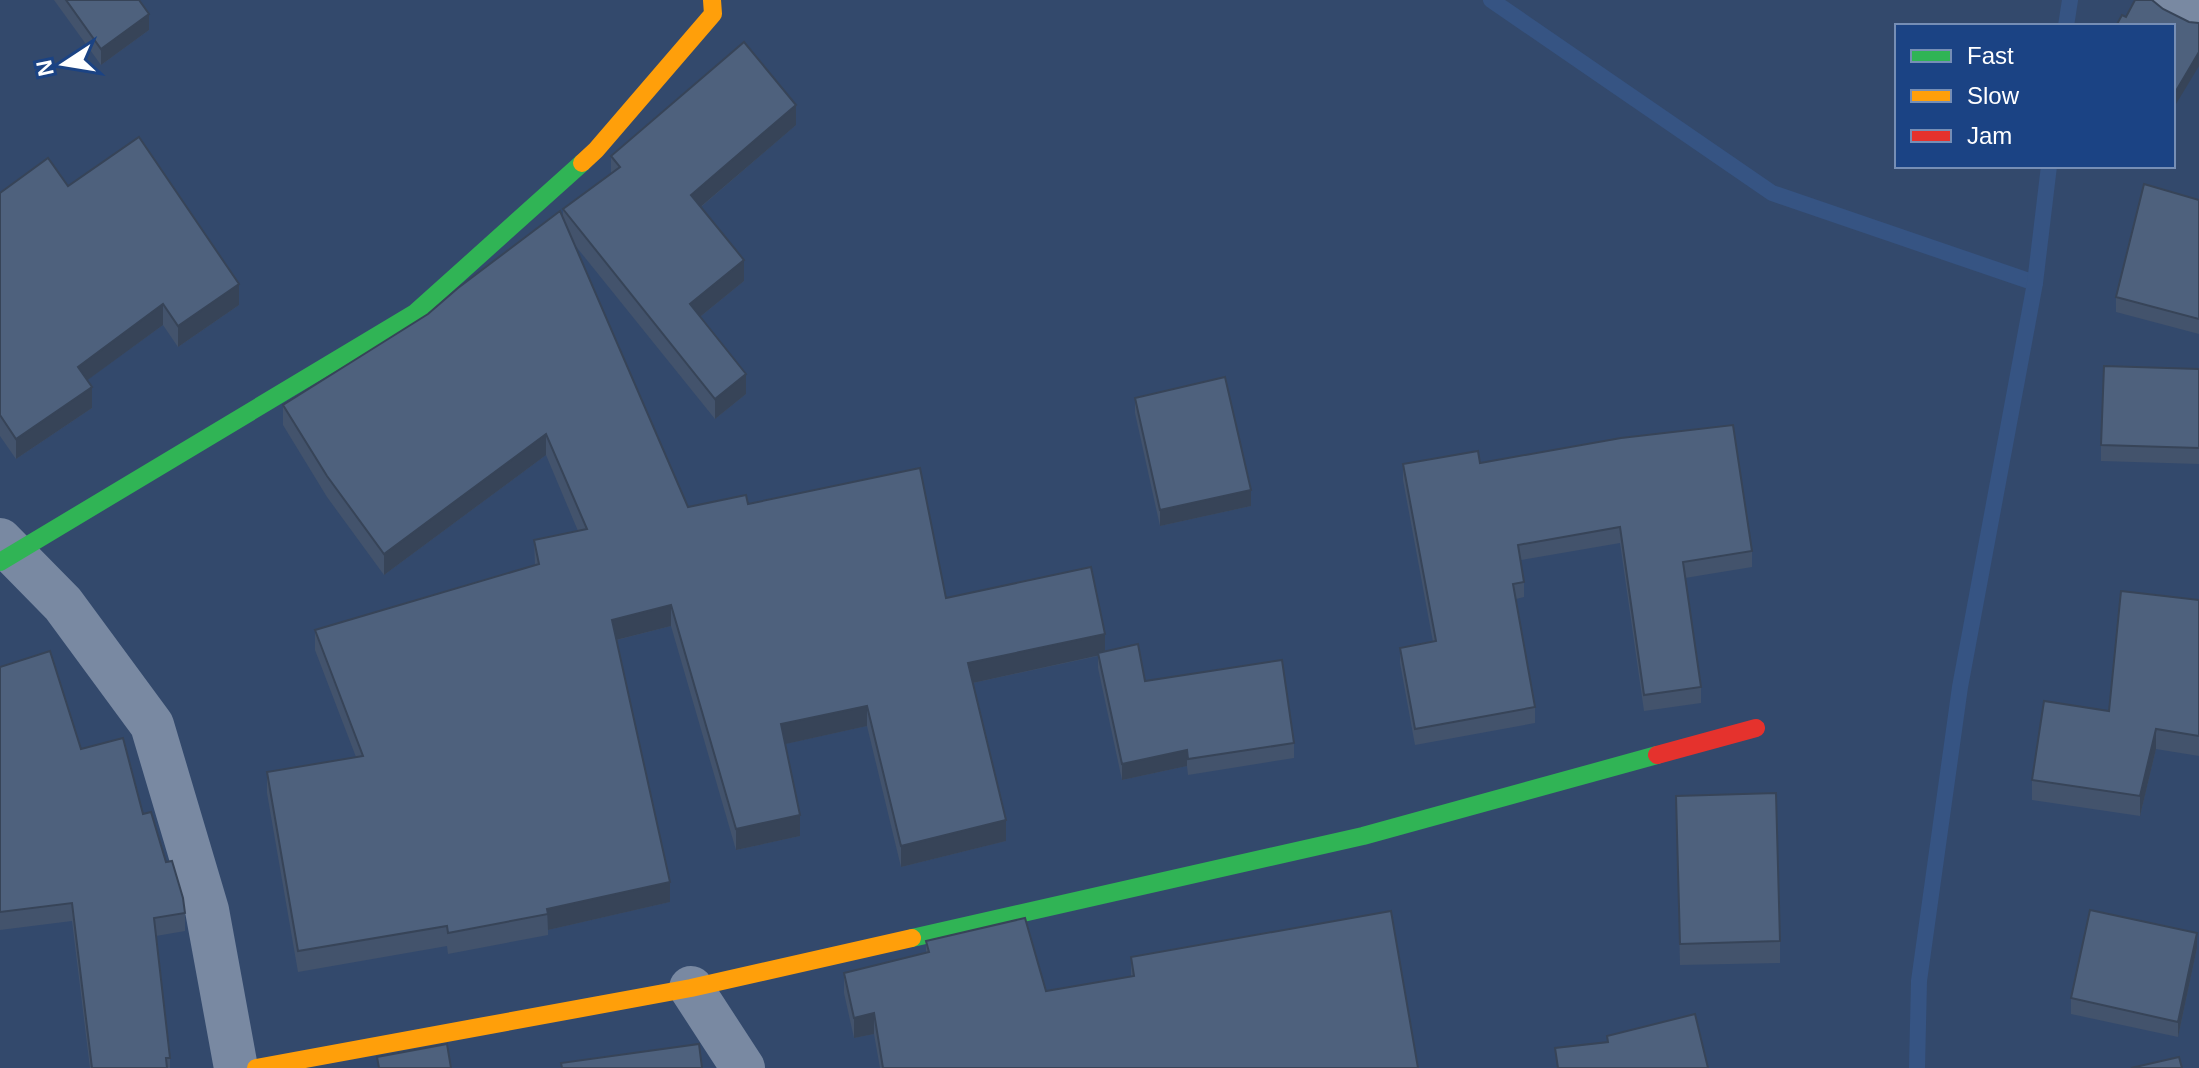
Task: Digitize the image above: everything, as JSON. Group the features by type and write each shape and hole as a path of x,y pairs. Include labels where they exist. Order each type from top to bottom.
{"street":[{"path":"236,1068 207,910 152,725 63,604 4,551 415,313 596,150 713,14 712,0"},
{"path":"2173,0 2199,12"},
{"path":"256,1068 691,988 1363,836 1756,728"},
{"path":"691,988 743,1068"}],"building":[{"path":"66,0 139,0 149,14 101,49"},
{"path":"2135,0 2152,0 2189,22 2199,23 2199,52 2175,93 2175,24 2117,24 2122,15 2126,17"},
{"path":"744,42 796,105 691,195 744,260 690,304 746,374 715,399 563,209 620,167 611,156"},
{"path":"139,137 239,284 178,326 163,304 78,367 92,387 16,439 0,415 0,193 48,158 68,186"},
{"path":"2144,184 2199,200 2199,319 2116,297"},
{"path":"560,211 688,507 746,495 748,504 920,468 946,598 1091,567 1105,634 968,663 1006,820 901,846 867,706 781,724 800,815 736,829 671,605 612,620 670,882 547,909 548,914 448,933 447,926 298,951 267,772 363,756 315,630 539,564 534,540 587,529 546,434 384,554 327,476 283,405 428,314"},
{"path":"2104,366 2199,369 2199,448 2101,445"},
{"path":"1225,377 1251,490 1160,510 1135,398"},
{"path":"1733,425 1752,551 1683,562 1701,687 1644,695 1620,527 1518,545 1524,582 1513,584 1535,707 1415,729 1400,648 1436,641 1403,464 1478,451 1480,463 1621,438"},
{"path":"2121,591 2199,600 2199,736 2156,729 2140,796 2032,780 2044,701 2109,711"},
{"path":"1138,644 1145,681 1282,660 1294,743 1188,759 1187,750 1122,764 1098,653"},
{"path":"50,651 81,749 123,738 143,814 151,812 166,862 172,861 183,898 185,913 154,918 170,1058 166,1058 167,1068 92,1068 72,903 0,912 0,667"},
{"path":"1776,793 1780,941 1680,944 1676,796"},
{"path":"2090,910 2197,933 2178,1022 2071,998"},
{"path":"1391,911 1418,1068 883,1068 874,1013 854,1018 844,973 929,952 926,941 1025,918 1046,991 1134,976 1131,957"},
{"path":"1695,1014 1708,1068 1558,1068 1555,1048 1608,1042 1607,1036"},
{"path":"447,1044 451,1068 379,1068 377,1057"},
{"path":"699,1044 702,1068 562,1068 561,1063"},
{"path":"2179,1057 2182,1068 2131,1068"}],"waterway":[{"path":"1491,0 1772,193 2035,283"},
{"path":"2066,24 2070,0"},
{"path":"1917,1068 1919,981 1960,687 2035,283 2049,168"}],"traffic: fast":[{"path":"0,562 415,313 582,163"},
{"path":"912,938 1363,836 1657,755"}],"traffic: slow":[{"path":"582,163 713,14 712,0"},
{"path":"256,1068 691,988 912,938"}],"traffic: jam":[{"path":"1657,755 1756,728"}]}
